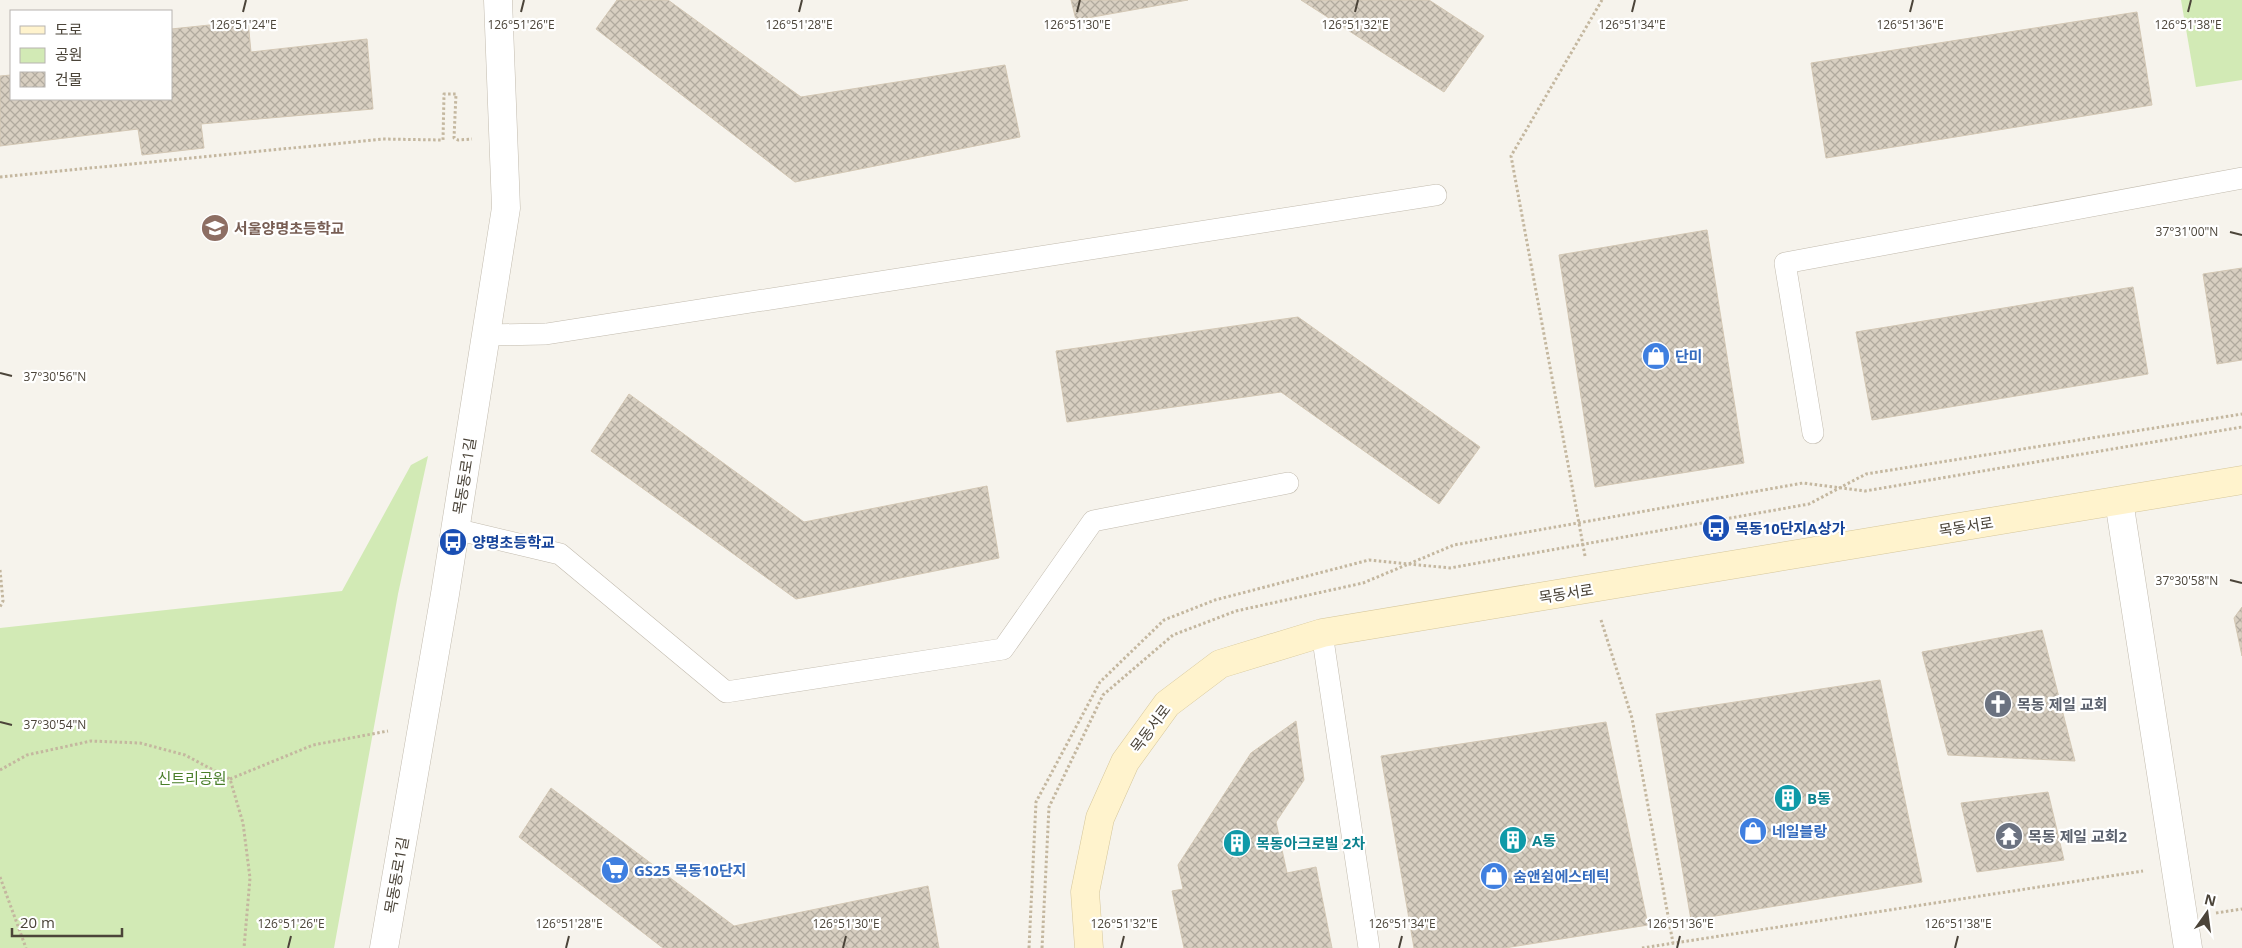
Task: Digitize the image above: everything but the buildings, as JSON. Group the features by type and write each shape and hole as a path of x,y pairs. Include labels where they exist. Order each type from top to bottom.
{"main road":[{"name":"목동서로","path":"1089,948 1085,892 1100,818 1125,762 1167,704 1220,664 1322,634 2242,480"}],"street":[{"name":"목동동로1길","path":"384,948 423,725 506,208 498,0"},
{"path":"2119,501 2188,948"}],"lane":[{"path":"1813,433 1784,264 2242,178"},
{"path":"486,335 546,334 1436,195"},
{"path":"455,529 560,554 726,692 1003,649 1093,521 1288,483"},
{"path":"1322,634 1370,948"}],"path":[{"path":"1602,0 1511,156 1591,589 1632,718 1673,943"},
{"path":"0,177 383,140 443,140 444,94 456,94 454,138 458,140 475,139"},
{"path":"0,570 3,601 0,607"},
{"path":"230,779 313,745 423,725"},
{"path":"0,770 27,755 91,741 140,743 185,755 230,779 243,823 250,878 244,948"},
{"path":"1642,948 2176,866"},
{"path":"0,877 26,948"}],"green space":[{"path":"2181,0 2242,0 2242,80 2196,87"},
{"name":"신트리공원","path":"428,456 398,594 334,948 0,948 0,628 342,591 411,465"}],"place":[{"name":"서울양명초등학교","path":"215,228"},
{"name":"단미","path":"1656,356"},
{"name":"목동10단지A상가","path":"1716,528"},
{"name":"양명초등학교","path":"453,542"},
{"name":"목동 제일 교회","path":"1998,704"},
{"name":"B동","path":"1788,798"},
{"name":"네일블랑","path":"1753,831"},
{"name":"목동 제일 교회2","path":"2009,836"},
{"name":"A동","path":"1513,840"},
{"name":"목동아크로빌 2차","path":"1237,843"},
{"name":"GS25 목동10단지","path":"615,870"},
{"name":"숨앤쉼에스테틱","path":"1494,876"}]}
